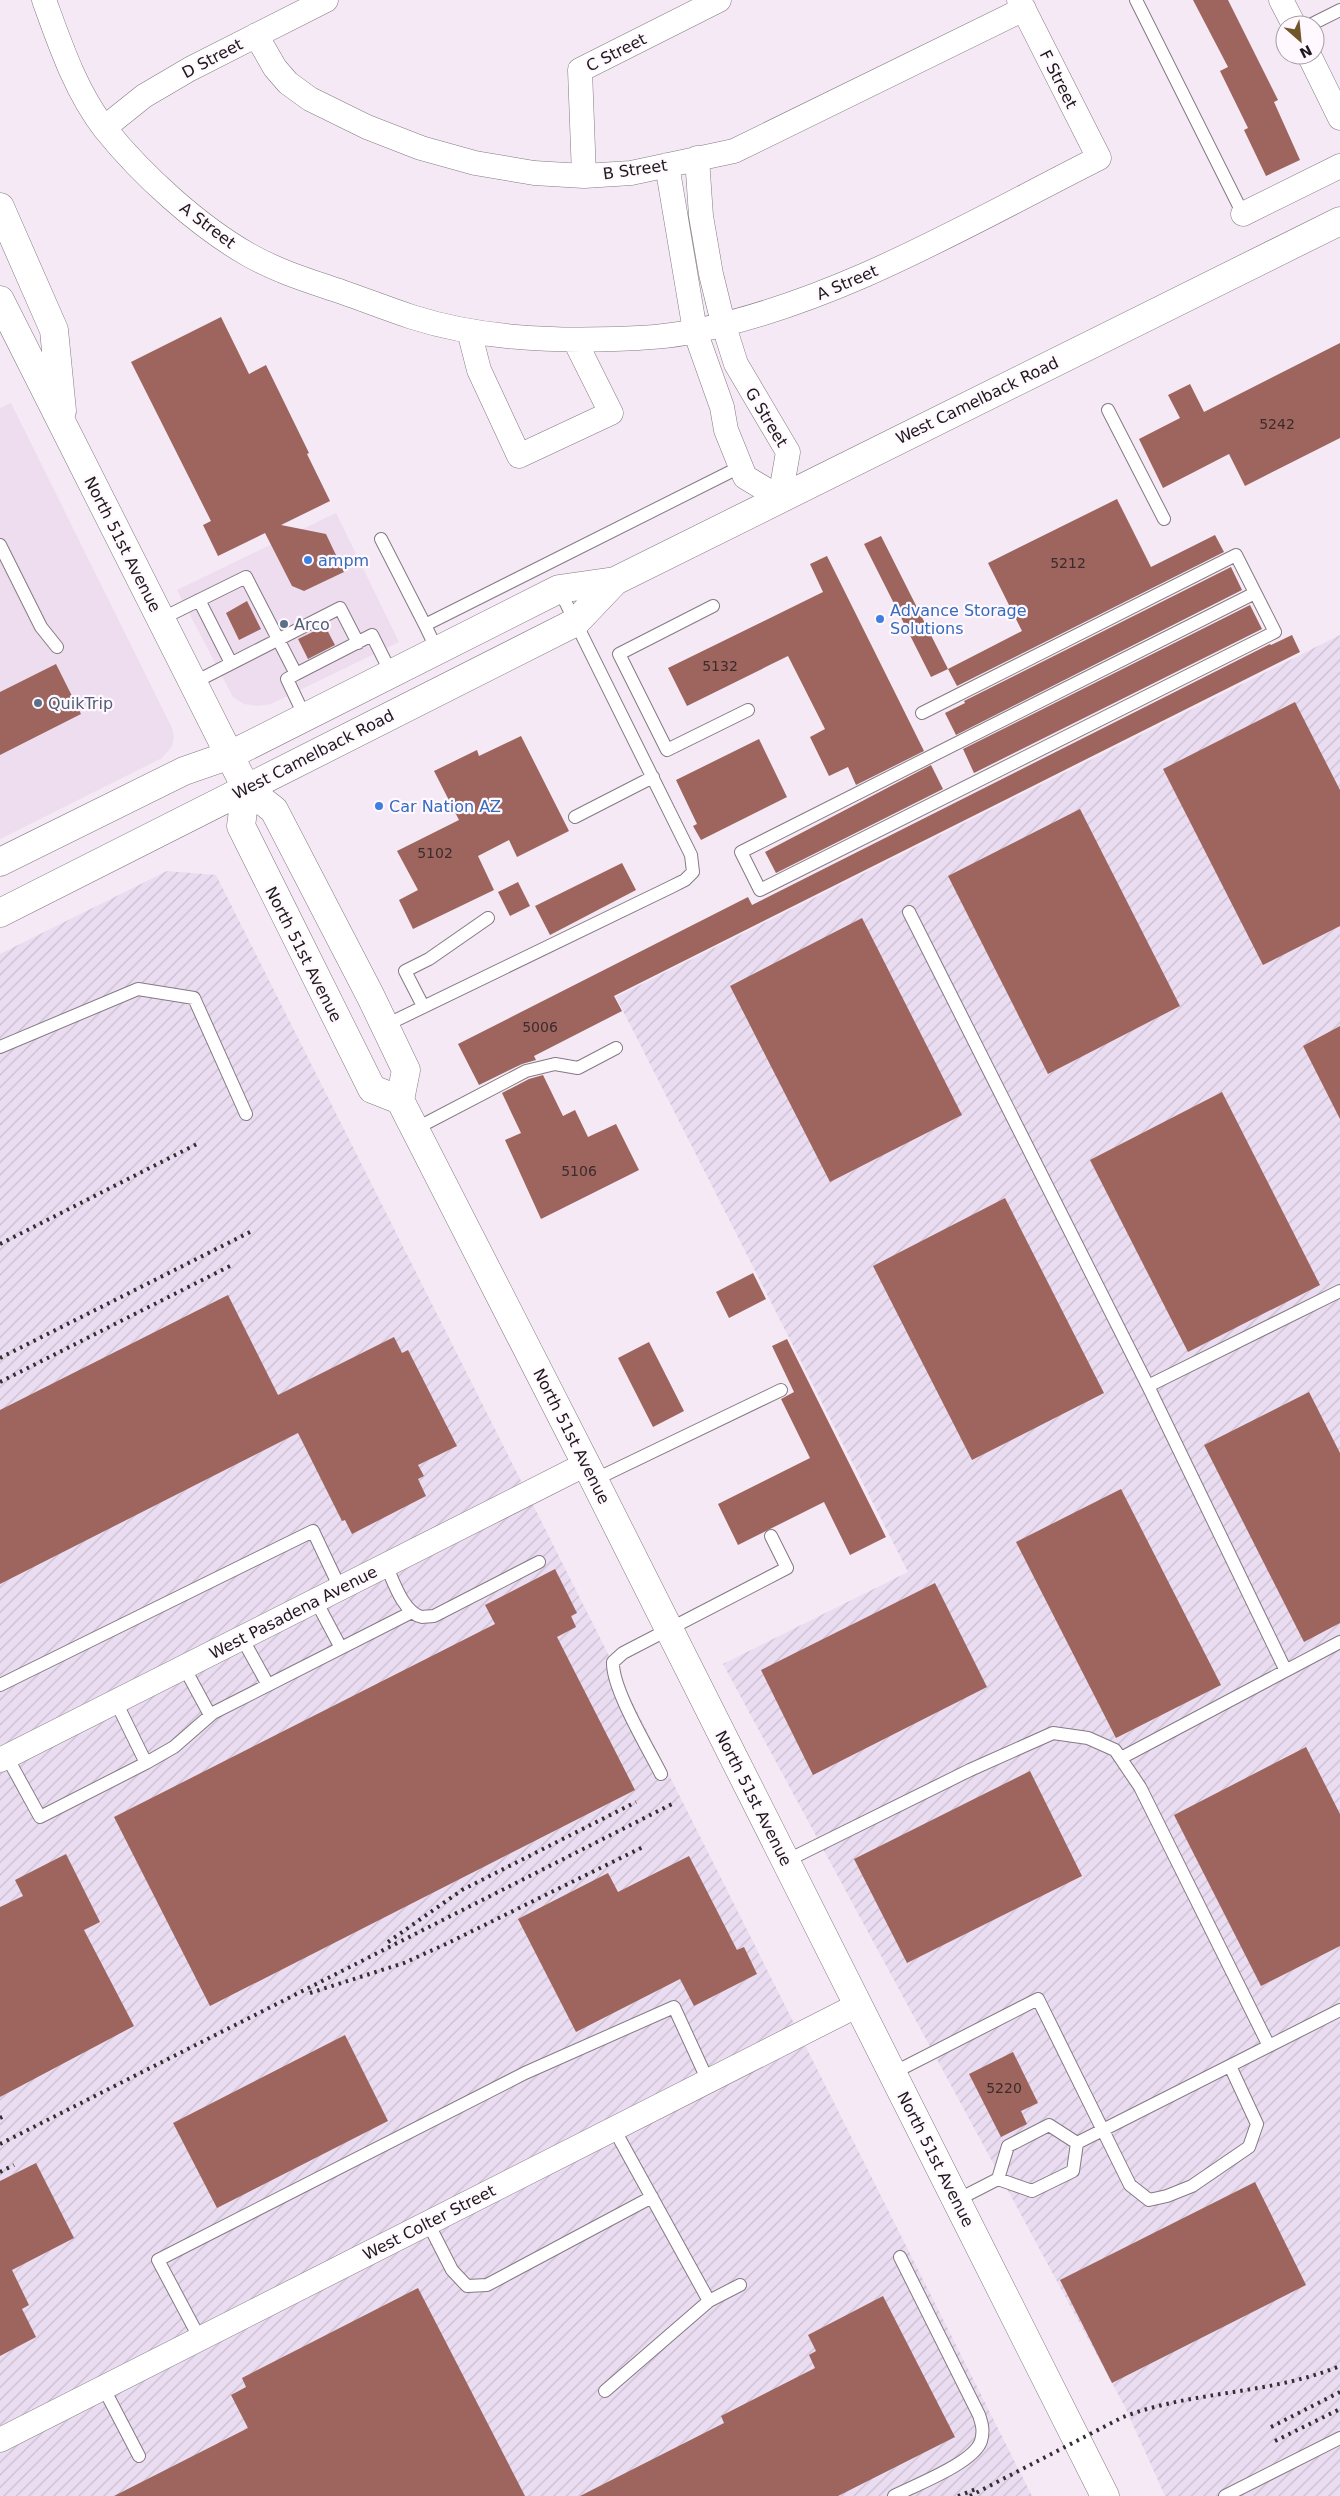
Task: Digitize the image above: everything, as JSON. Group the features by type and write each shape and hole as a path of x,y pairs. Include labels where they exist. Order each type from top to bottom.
{"main road":[{"path":"0,207 54,330 63,425"},
{"name":"West Camelback Road","path":"0,862 184,771 230,755 559,589 615,581 1340,221"},
{"name":"North 51st Avenue","path":"0,300 246,788 274,810 384,1026 406,1070 400,1100 590,1472 1105,2496"},
{"name":"West Camelback Road","path":"0,913 576,622 615,581"},
{"name":"North 51st Avenue","path":"246,788 241,826 286,919 372,1089 400,1100"}],"street":[{"name":"A Street","path":"44,0 70,66 104,128 189,213 249,255 289,275 413,318 469,331 523,338 575,341 651,338 695,331 723,324 791,305 842,285 1099,158"},
{"name":"D Street","path":"104,128 144,96 190,69 326,0"},
{"name":"C Street","path":"584,176 580,70 719,0"},
{"path":"1281,0 1289,15"},
{"name":"B Street","path":"256,35 275,68 288,83 310,99 367,127 421,148 475,163 534,173 584,176 631,173 734,151 1021,5"},
{"name":"F Street","path":"1021,5 1099,158"},
{"path":"1314,65 1340,118"},
{"name":"G Street","path":"667,165 695,331 722,407 726,430 745,477 780,498 788,452 736,364 723,324 711,274 701,216 697,158"},
{"path":"1243,214 1340,166"},
{"path":"469,331 479,370 519,456 611,413 575,341"},
{"name":"West Pasadena Avenue","path":"3,1758 386,1565 590,1472"},
{"name":"West Colter Street","path":"0,2440 858,2005"}],"lane":[{"path":"1136,0 1243,214"},
{"path":"1325,18 1340,10"},
{"path":"1108,410 1164,518"},
{"path":"425,625 740,467"},
{"path":"382,539 438,650"},
{"path":"0,545 41,626 58,647"},
{"path":"922,713 1236,555 1275,632 760,890 741,852 1255,593"},
{"path":"161,619 246,576 296,674"},
{"path":"384,1026 686,880 693,872 691,855 559,589"},
{"path":"199,600 231,663"},
{"path":"713,606 619,654 667,750 748,710"},
{"path":"193,683 340,608 358,643"},
{"path":"305,717 287,679 372,635 391,673"},
{"path":"575,817 653,778"},
{"path":"909,912 1148,1386 1285,1669"},
{"path":"423,1006 406,971 428,959 488,918"},
{"path":"0,1047 138,989 194,998 246,1114"},
{"path":"415,1129 526,1071 554,1064 578,1068 616,1048"},
{"path":"1148,1386 1340,1291"},
{"path":"590,1472 781,1390"},
{"path":"0,1685 313,1531 340,1588"},
{"path":"661,1774 617,1684 613,1662 623,1653 787,1568 771,1536"},
{"path":"386,1565 402,1599 412,1612 422,1617 434,1616 539,1562"},
{"path":"316,1601 341,1648"},
{"path":"3,1758 40,1817 174,1747 210,1715 412,1612"},
{"path":"242,1638 268,1685"},
{"path":"1121,1758 1285,1669 1340,1642"},
{"path":"184,1667 210,1715"},
{"path":"116,1702 146,1763"},
{"path":"786,1861 970,1770 1053,1733 1088,1738 1115,1750 1140,1787 1269,2046"},
{"path":"892,2073 1038,1999 1130,2186 1149,2200 1167,2196 1192,2186 1249,2147 1257,2124 1230,2066"},
{"path":"200,2338 158,2260 377,2147 525,2073 674,2007 708,2081"},
{"path":"1077,2143 1340,2010"},
{"path":"998,2179 1008,2146 1049,2125 1077,2143"},
{"path":"614,2129 709,2301"},
{"path":"956,2200 998,2179 1032,2191 1073,2171 1077,2143"},
{"path":"428,2223 452,2270 462,2281 467,2286 488,2285 652,2198"},
{"path":"894,2496 968,2458 980,2443 983,2427 979,2415 900,2257"},
{"path":"605,2391 709,2301 740,2285"},
{"path":"103,2388 139,2456"},
{"path":"1225,2496 1340,2438"}],"shaded area":[{"path":"11,403 172,728 174,737 172,746 162,758 0,839 0,408"},
{"path":"336,513 399,642 271,704 257,706 244,704 233,697 177,590"},
{"path":"1340,635 1340,2496 1165,2496 1125,2407 723,1664 908,1572 616,997"},
{"path":"167,871 216,875 1032,2496 0,2496 0,954"}],"building":[{"path":"1193,0 1228,0 1278,100 1274,102 1300,160 1266,176 1244,130 1248,128 1220,71 1228,67"},
{"path":"221,317 249,374 266,365 330,501 281,525 326,534 344,572 304,591 292,586 265,533 218,556 203,525 211,521 131,362"},
{"path":"1340,343 1340,438 1245,486 1229,454 1163,488 1139,439 1180,418 1168,395 1190,384 1204,412"},
{"path":"1117,499 1151,567 1215,535 1224,552 957,686 948,669 1022,631 988,563"},
{"path":"881,536 948,669 931,677 864,544"},
{"path":"827,556 924,751 856,785 848,767 829,776 810,737 825,729 788,656 687,706 668,668 823,592 810,564"},
{"path":"1231,567 1242,590 956,735 945,713 965,703 964,701"},
{"path":"247,601 261,629 239,640 226,613"},
{"path":"1250,605 1262,629 974,773 963,749"},
{"path":"325,626 335,645 308,659 298,639"},
{"path":"1292,635 1300,652 614,996 622,1011 534,1056 536,1060 522,1064 479,1085 458,1044 748,897 752,905 1270,644"},
{"name":"QuikTrip","path":"56,664 81,714 0,755 0,692"},
{"path":"1295,702 1340,790 1340,926 1263,965 1163,769"},
{"path":"521,736 569,831 517,857 509,840 478,856 494,890 413,929 399,900 418,890 397,851 459,820 434,771 477,750 479,756"},
{"path":"759,739 787,797 701,840 693,826 697,824 676,780"},
{"path":"931,765 943,789 776,873 765,852"},
{"path":"1080,809 1180,1006 1048,1074 948,876"},
{"path":"622,863 636,890 550,935 535,906"},
{"path":"518,882 530,906 510,916 498,892"},
{"path":"862,918 962,1115 830,1182 730,986"},
{"path":"1340,1026 1340,1119 1303,1046"},
{"path":"543,1075 563,1116 575,1110 588,1137 616,1124 639,1170 541,1219 505,1140 521,1133 502,1093 529,1079"},
{"path":"1222,1092 1320,1285 1188,1352 1090,1160"},
{"path":"1005,1198 1104,1393 972,1460 873,1266"},
{"path":"753,1273 766,1299 729,1318 716,1292"},
{"path":"228,1295 278,1395 394,1337 402,1353 408,1350 457,1446 418,1465 424,1476 418,1479 426,1496 352,1534 345,1520 342,1521 298,1433 0,1584 0,1410"},
{"path":"787,1339 886,1537 850,1555 824,1502 738,1545 718,1504 810,1458 781,1399 794,1392 772,1346"},
{"path":"649,1342 684,1411 653,1427 618,1358"},
{"path":"1309,1392 1340,1453 1340,1623 1304,1642 1204,1445"},
{"path":"1121,1489 1221,1685 1116,1738 1016,1542"},
{"path":"555,1569 577,1613 571,1616 576,1627 557,1637 635,1790 210,2006 114,1817 495,1624 485,1605"},
{"path":"935,1583 987,1687 813,1775 761,1670"},
{"path":"1306,1747 1340,1814 1340,1946 1261,1986 1174,1815"},
{"path":"1030,1771 1082,1876 907,1963 854,1859"},
{"path":"66,1854 100,1922 84,1930 134,2026 0,2097 0,1907 23,1896 15,1880"},
{"path":"689,1856 737,1950 744,1947 757,1974 694,2006 680,1979 576,2032 518,1919 608,1873 618,1892"},
{"path":"345,2035 388,2121 217,2208 173,2123"},
{"path":"1013,2052 1038,2103 1021,2111 1027,2124 1001,2137 969,2074"},
{"path":"36,2163 74,2238 12,2270 29,2305 22,2309 36,2337 0,2356 0,2181"},
{"path":"1255,2182 1306,2285 1112,2383 1060,2280"},
{"path":"418,2288 525,2496 114,2496 248,2428 231,2395 246,2387 242,2378"},
{"path":"883,2296 955,2437 838,2496 580,2496 724,2423 721,2416 815,2368 809,2355 816,2351 808,2335"}],"railway":[{"path":"0,1244 197,1144"},
{"path":"0,1358 250,1232"},
{"path":"0,1382 232,1265"},
{"path":"388,1942 462,1890 636,1802"},
{"path":"0,2144 676,1802"},
{"path":"310,1993 404,1963 643,1847"},
{"path":"0,2118 6,2115"},
{"path":"0,2172 14,2165"},
{"path":"970,2496 1123,2417 1177,2402 1287,2382 1340,2366"},
{"path":"1271,2427 1340,2392"},
{"path":"1275,2441 1340,2409"},
{"path":"958,2496 976,2489"}],"place":[{"name":"ampm","path":"308,560"},
{"name":"Advance Storage Solutions","path":"880,619"},
{"name":"Arco","path":"284,624"},
{"name":"QuikTrip","path":"38,703"},
{"name":"Car Nation AZ","path":"379,806"}]}
